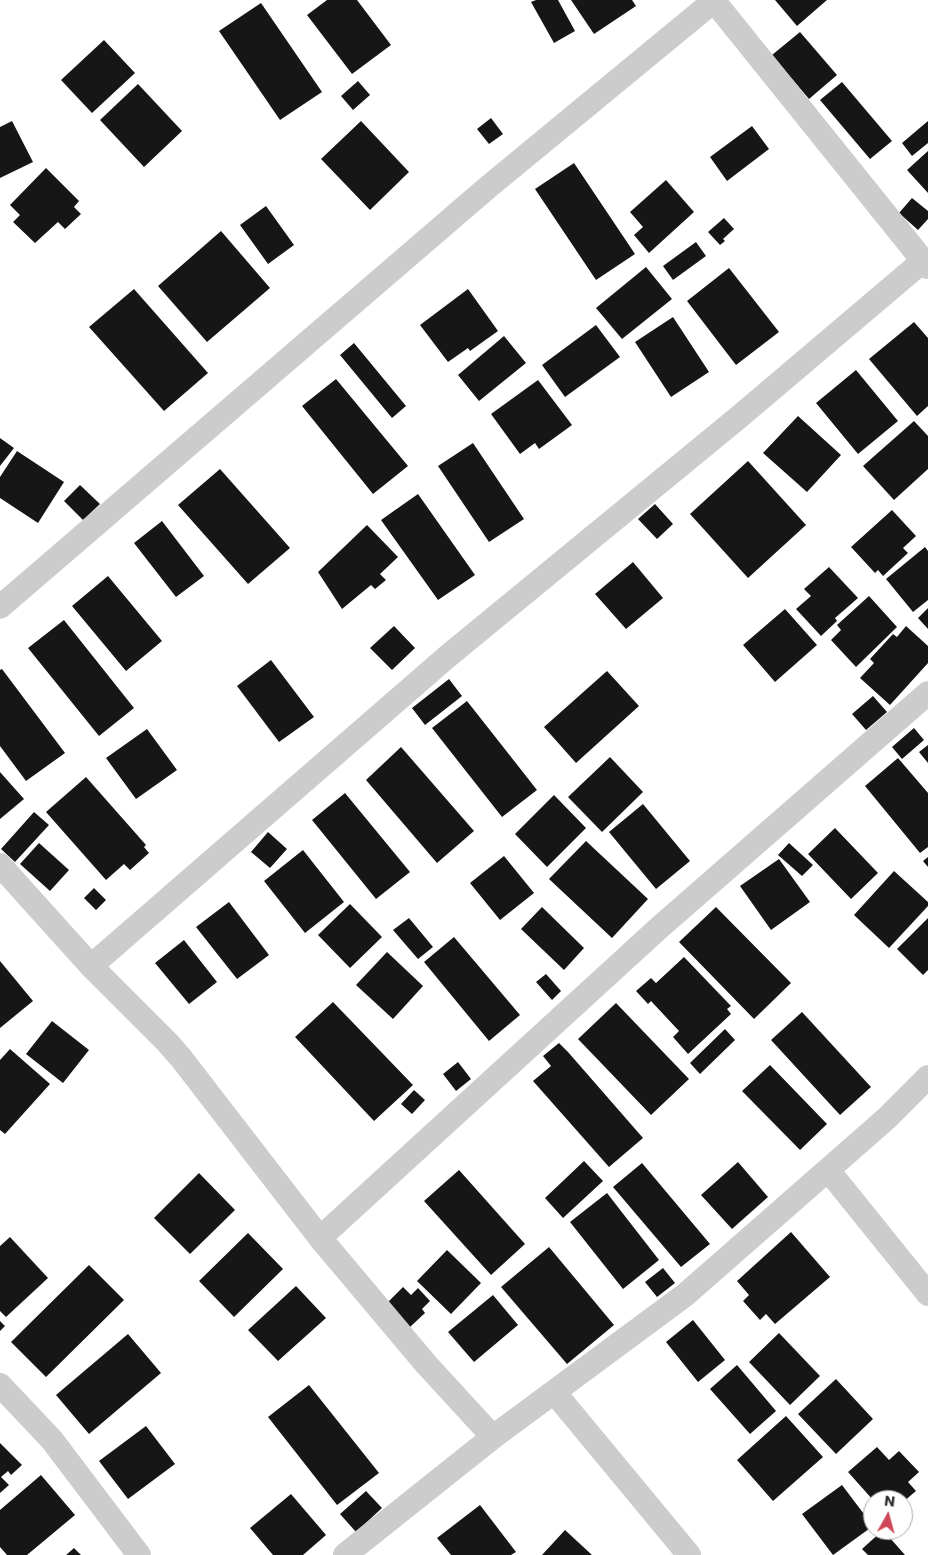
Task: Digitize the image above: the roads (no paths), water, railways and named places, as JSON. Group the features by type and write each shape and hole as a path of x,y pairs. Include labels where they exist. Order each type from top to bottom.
{"street":[{"path":"0,608 487,188 714,0 926,264 448,656 90,966"},
{"path":"320,1238 660,927 928,693"},
{"path":"0,865 90,966 182,1058 320,1238 426,1364 493,1437"},
{"path":"345,1555 493,1437 685,1295 888,1118 928,1077"},
{"path":"828,1170 928,1294"},
{"path":"0,1385 52,1440 139,1555"},
{"path":"554,1392 689,1555"}]}
